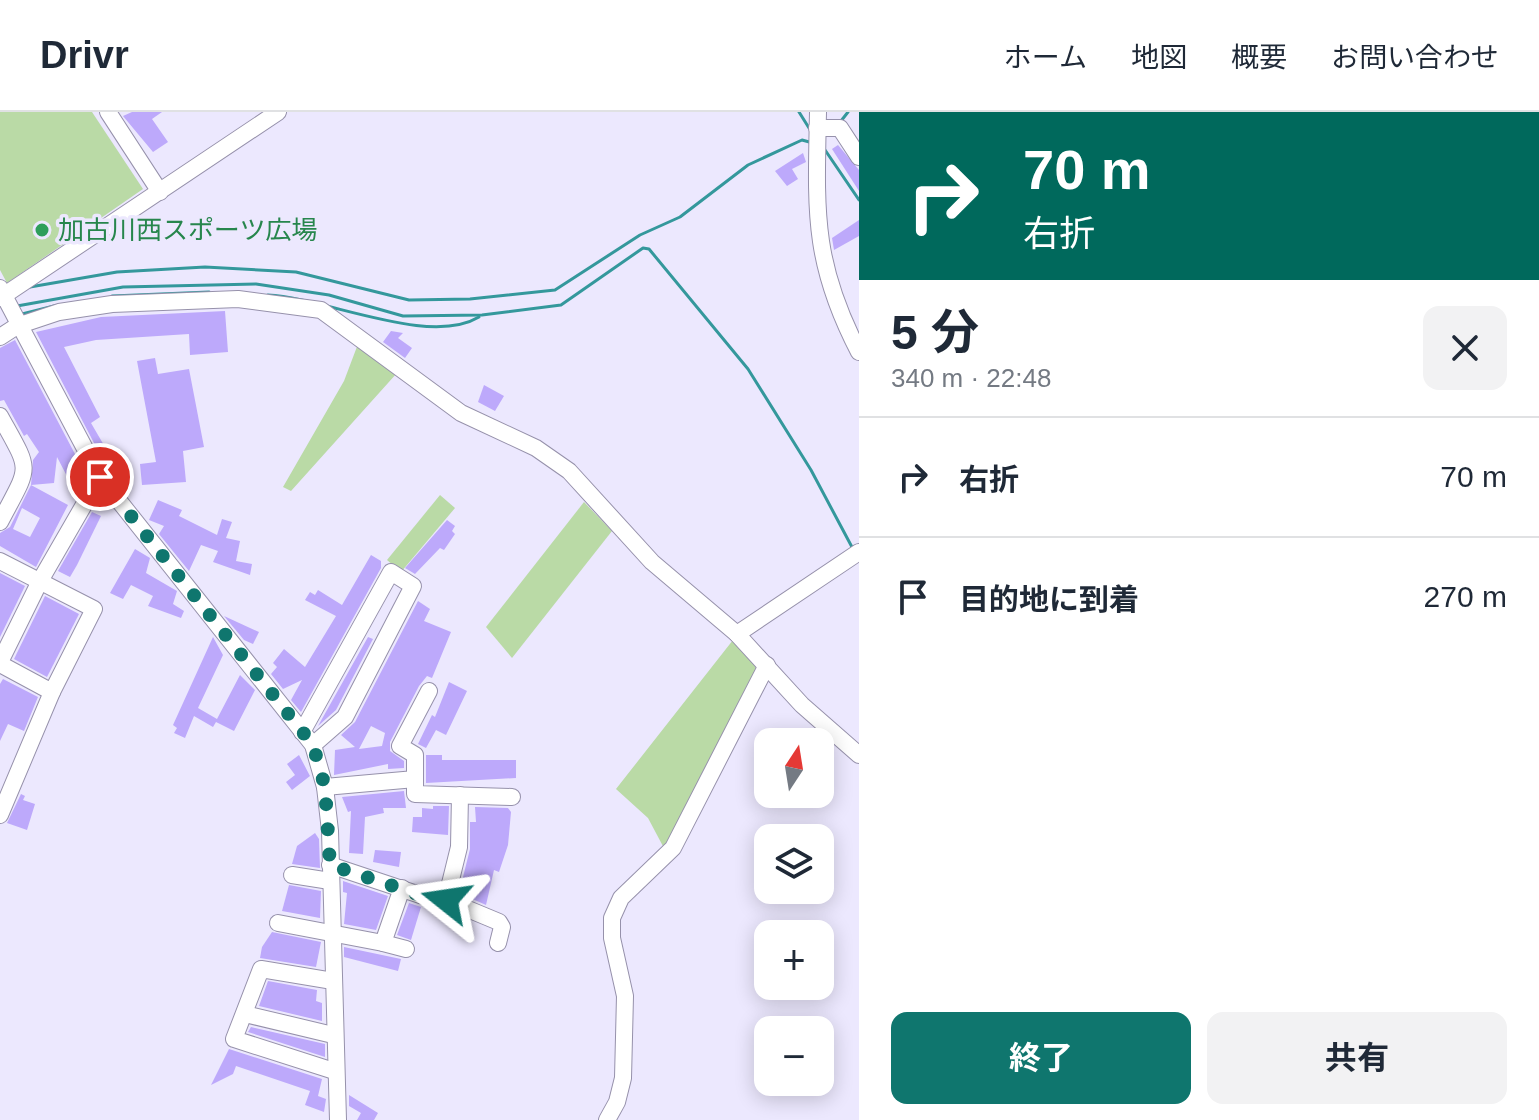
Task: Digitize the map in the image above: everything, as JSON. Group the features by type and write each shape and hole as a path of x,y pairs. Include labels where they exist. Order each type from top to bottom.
{"street":[{"path":"278,112 2,294 100,477 307,739 325,787 338,1120"},
{"path":"113,113 160,192"},
{"path":"859,157 840,128 821,131 815,192 821,257 840,315 859,352"},
{"path":"0,337 17,326 59,312 175,299 238,299 321,310 461,413 536,448 569,471 652,562 737,634 802,705 859,755"},
{"path":"0,416 26,464 25,474 0,522"},
{"path":"52,692 0,663 7,634 100,477"},
{"path":"737,634 854,555"},
{"path":"0,561 94,609 52,692 0,815"},
{"path":"391,572 413,586 345,717 307,739 360,627 391,572"},
{"path":"360,627 384,642"},
{"path":"607,1120 617,1102 623,1078 625,996 612,938 612,918 621,898 673,848 767,665"},
{"path":"429,691 400,746 415,755 415,794 512,797"},
{"path":"325,787 415,779"},
{"path":"446,900 459,847 460,795"},
{"path":"292,875 330,873 402,888 438,901 446,900 499,922 502,927 498,943"},
{"path":"383,943 402,888"},
{"path":"278,923 406,949"},
{"path":"333,981 261,969 234,1039 334,1071"},
{"path":"245,1014 333,1035"}],"green space":[{"name":"加古川西スポーツ広場","path":"0,112 92,112 143,189 7,283 0,270"},
{"path":"358,344 397,373 291,491 283,487 344,381"},
{"path":"440,495 455,508 401,572 387,560"},
{"path":"584,502 612,531 512,658 486,627"},
{"path":"733,640 755,660 756,672 665,850 648,818 616,789"}],"building":[{"path":"132,112 162,112 152,119 168,142 153,152 123,116"},
{"path":"838,145 859,170 859,191 832,149"},
{"path":"803,153 806,162 792,169 798,179 787,186 775,171"},
{"path":"859,220 859,236 834,250 832,238"},
{"path":"225,311 228,352 190,355 189,334 96,340 64,347 100,417 91,423 112,459 105,464 36,332 101,317"},
{"path":"391,331 403,333 398,338 412,348 405,358 383,342"},
{"path":"15,340 86,475 77,480 75,477 69,480 57,457 54,483 31,485 33,460 39,452 27,434 24,436 4,400 0,401 0,348"},
{"path":"155,358 158,374 189,369 204,447 183,451 186,482 142,485 140,464 156,462 137,361"},
{"path":"484,385 504,396 495,411 478,402"},
{"path":"31,485 68,505 36,567 0,546 0,533 10,527","holes":["22,508 40,518 30,537 13,529"]},
{"path":"158,500 182,510 179,516 217,535 222,519 232,522 226,538 240,541 236,561 252,564 250,575 213,562 218,551 201,545 189,571 159,534 164,526 149,520"},
{"path":"92,512 101,516 70,577 58,571"},
{"path":"447,520 455,526 452,531 455,534 444,550 440,548 415,574 405,568"},
{"path":"135,549 150,558 146,573 177,591 173,604 184,611 181,618 148,606 153,596 131,585 123,599 110,593"},
{"path":"371,555 381,561 381,568 301,712 291,700 302,680 283,689 271,674 277,667 273,663 284,649 305,667 336,616 305,600 310,592 315,595 318,590 342,605"},
{"path":"0,573 25,586 0,637"},
{"path":"45,596 79,614 47,677 14,659"},
{"path":"418,601 430,609 424,621 451,632 432,678 427,676 419,686 390,742 390,751 404,761 404,768 388,769 388,764 334,775 335,750 355,747 341,735 355,722","holes":["371,726 385,733 382,746 359,749"]},
{"path":"224,616 259,632 253,644 244,640"},
{"path":"213,637 223,655 198,708 217,719 240,675 255,690 234,731 216,722 213,727 194,716 185,738 174,733 177,728 173,725"},
{"path":"368,637 373,639 336,710 318,726"},
{"path":"3,679 38,697 24,731 8,724 0,741 0,684"},
{"path":"449,682 467,691 446,735 436,730 426,748 418,744 432,715 435,717"},
{"path":"299,755 310,776 292,790 286,782 295,775 287,764"},
{"path":"426,755 442,755 442,760 516,760 516,778 426,783"},
{"path":"404,791 406,808 383,808 384,813 365,817 363,854 349,853 351,811 348,812 342,797"},
{"path":"21,794 25,796 23,800 35,804 27,830 7,823"},
{"path":"433,806 449,806 448,835 412,832 413,817 422,817 422,808 433,809"},
{"path":"475,807 508,808 511,812 508,845 499,872 494,870 486,905 459,893 470,849 470,822 476,822"},
{"path":"315,833 319,839 320,868 292,864 297,846"},
{"path":"375,850 401,852 399,867 373,862"},
{"path":"343,881 388,896 376,930 344,924 347,893 343,892"},
{"path":"289,885 321,891 320,918 282,911"},
{"path":"409,903 421,907 411,940 397,935"},
{"path":"272,932 321,942 316,967 260,958 262,947"},
{"path":"344,947 401,959 398,971 344,957"},
{"path":"268,981 317,990 316,1001 322,1003 322,1021 259,1006"},
{"path":"251,1027 325,1044 325,1057 248,1032"},
{"path":"229,1049 322,1079 318,1096 326,1099 324,1112 305,1105 310,1091 236,1066 233,1074 211,1085"},
{"path":"349,1095 378,1113 374,1120 357,1120 361,1113 349,1106"}],"waterway":[{"path":"799,112 809,128"},
{"path":"841,121 848,112"},
{"path":"30,287 117,272 205,267 296,272 409,300 470,299 555,290 640,235 680,217 748,165 802,140 813,143"},
{"path":"823,147 859,200"},
{"path":"17,306 123,287 256,284 329,295 403,316 482,315 561,305 643,248 649,249 748,369 811,470 853,549"},
{"path":"112,296 209,292"},
{"path":"268,295 433,327 458,325 479,317"},
{"path":"22,314 54,306"}],"place":[{"name":"加古川西スポーツ広場","path":"42,230"}],"route":[{"path":"100,477 313,745 325,787 330,865 438,901 446,900"}]}
